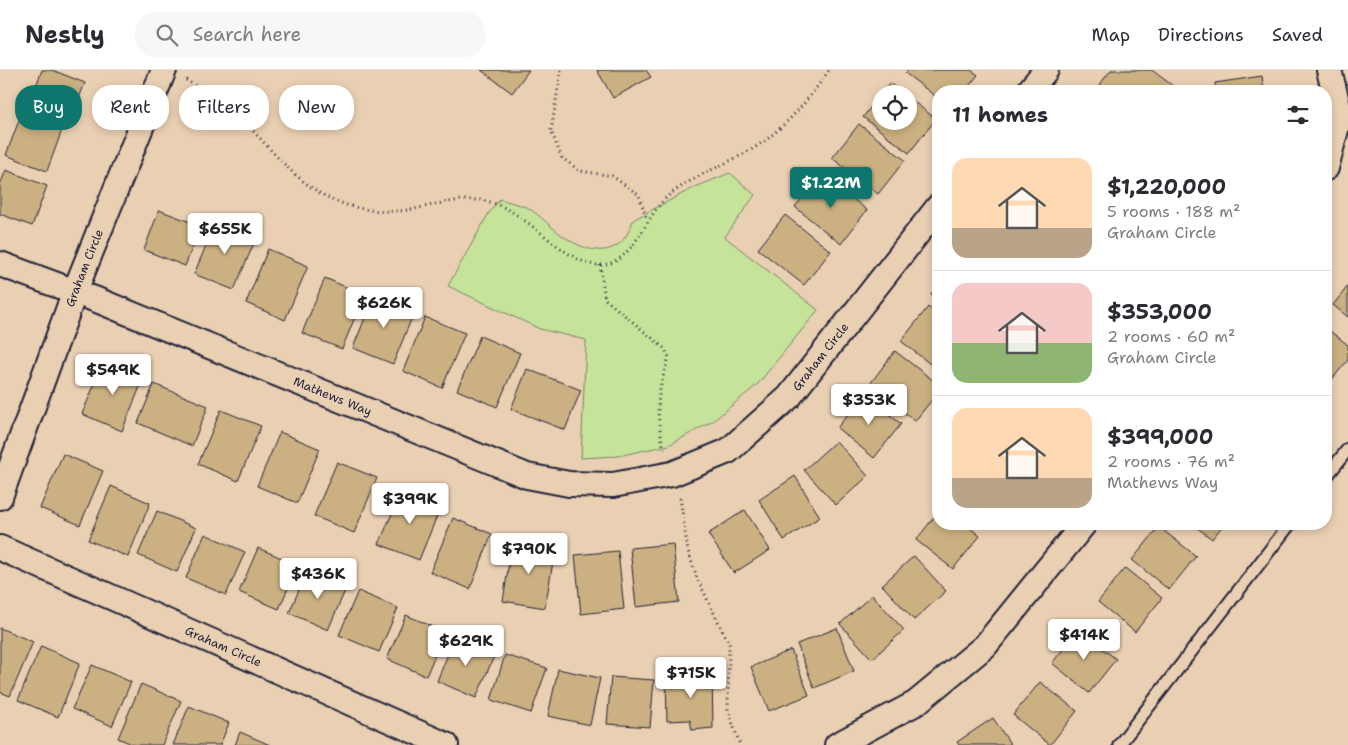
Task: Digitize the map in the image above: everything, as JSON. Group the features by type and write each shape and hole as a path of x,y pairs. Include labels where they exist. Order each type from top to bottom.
{"street":[{"path":"1034,85 1046,70"},
{"path":"1329,70 1340,114 1332,145"},
{"name":"Graham Circle","path":"0,497 75,291 173,74"},
{"name":"Graham Circle","path":"672,474 728,451 789,397 932,215"},
{"name":"Mathews Way","path":"0,264 75,291 527,476 569,484 613,485 672,474"},
{"path":"837,745 916,703 985,646 1079,530"},
{"name":"Graham Circle","path":"0,548 446,745"}],"lane":[{"path":"1332,469 1348,449"},
{"path":"1119,745 1285,530"}],"path":[{"path":"561,70 551,131 562,158 580,171 612,176 639,195 647,221"},
{"path":"173,74 236,114 303,181 326,196 351,206 398,211 444,201 483,200 522,217 561,249 585,262 600,265 620,257 636,242 647,221 664,199 685,183 752,149 779,128 804,104 829,70"},
{"path":"600,265 605,299 664,348 669,357 658,392 657,416 664,450"},
{"path":"680,498 688,551 697,578 728,644 728,710 740,745"}],"green space":[{"path":"730,173 755,195 725,237 818,310 757,385 713,421 669,445 618,456 581,458 586,340 540,329 448,286 489,213 500,199 526,207 561,235 577,244 597,250 607,250 615,247 622,241 633,220 693,188"}],"building":[{"path":"42,70 52,70 85,83 82,90 82,85 36,85"},
{"path":"481,70 529,70 512,93"},
{"path":"597,70 646,70 651,77 613,98"},
{"path":"908,70 971,70 978,75 970,85 932,85 932,94 905,73"},
{"path":"1111,70 1152,70 1172,85 1101,85 1100,84"},
{"path":"1262,76 1263,85 1215,85 1215,83"},
{"path":"917,104 932,116 932,124 909,153 880,130 917,130"},
{"path":"872,106 872,124 863,117"},
{"path":"859,124 905,160 878,194 832,158"},
{"path":"15,130 62,130 47,171 6,155"},
{"path":"6,170 47,186 32,226 0,214 0,185"},
{"path":"822,174 867,210 841,244 795,207"},
{"path":"159,210 201,226 185,266 144,250"},
{"path":"785,215 831,251 804,285 758,249"},
{"path":"217,220 257,236 234,290 194,274"},
{"path":"268,249 308,266 285,320 246,303"},
{"path":"325,278 364,295 342,349 302,333"},
{"path":"1348,286 1348,317 1333,305"},
{"path":"375,293 415,310 393,364 353,348"},
{"path":"928,307 932,310 932,365 901,341"},
{"path":"425,317 465,333 442,388 403,371"},
{"path":"1332,333 1348,345 1348,360 1332,379"},
{"path":"480,336 520,353 497,407 457,390"},
{"path":"895,351 932,380 932,400 915,421 869,385"},
{"path":"105,360 144,377 122,431 82,414"},
{"path":"527,369 581,390 565,430 511,409"},
{"path":"154,384 208,406 192,446 138,423"},
{"path":"864,394 901,424 874,458 837,428"},
{"path":"221,410 261,426 238,481 198,464"},
{"path":"280,432 320,449 297,503 257,486"},
{"path":"836,441 868,476 836,505 804,470"},
{"path":"63,454 103,471 80,525 40,508"},
{"path":"337,462 377,478 354,533 314,516"},
{"path":"795,476 820,517 784,540 759,500"},
{"path":"111,486 150,503 128,557 88,540"},
{"path":"402,490 441,506 419,560 379,544"},
{"path":"745,510 770,550 734,573 708,534"},
{"path":"157,511 196,528 177,572 138,555"},
{"path":"453,518 492,534 470,589 430,572"},
{"path":"932,520 932,530 972,530 980,536 953,569 916,540"},
{"path":"1157,530 1163,530 1196,556 1169,590 1132,560"},
{"path":"1200,530 1219,530 1212,539"},
{"path":"205,534 245,552 226,595 186,578"},
{"path":"512,543 555,550 545,608 503,601"},
{"path":"673,544 679,602 636,607 630,548"},
{"path":"258,548 298,565 279,609 239,592"},
{"path":"618,551 624,609 581,614 575,555"},
{"path":"914,556 946,591 914,620 882,585"},
{"path":"1125,568 1162,598 1135,632 1098,602"},
{"path":"308,569 347,586 328,630 289,613"},
{"path":"358,591 398,608 379,652 339,635"},
{"path":"872,595 904,630 872,659 840,624"},
{"path":"406,615 445,632 426,676 387,659"},
{"path":"0,628 33,642 10,696 0,692"},
{"path":"837,628 854,671 814,688 797,644"},
{"path":"1079,630 1116,659 1089,693 1052,663"},
{"path":"455,637 495,654 476,698 437,681"},
{"path":"41,646 80,663 58,717 18,700"},
{"path":"791,650 809,695 769,711 751,667"},
{"path":"505,655 547,668 531,713 491,700"},
{"path":"92,665 131,682 112,726 72,709"},
{"path":"558,669 600,678 590,725 548,716"},
{"path":"712,669 713,728 692,730 690,720 667,721 666,676 690,674 691,670"},
{"path":"611,677 654,680 650,727 607,724"},
{"path":"1040,682 1077,711 1050,745 1013,715"},
{"path":"141,684 181,701 162,745 134,745 118,738"},
{"path":"189,706 229,723 220,745 173,745"},
{"path":"993,718 1011,745 959,745 957,742"},
{"path":"240,732 270,745 235,745"}]}
